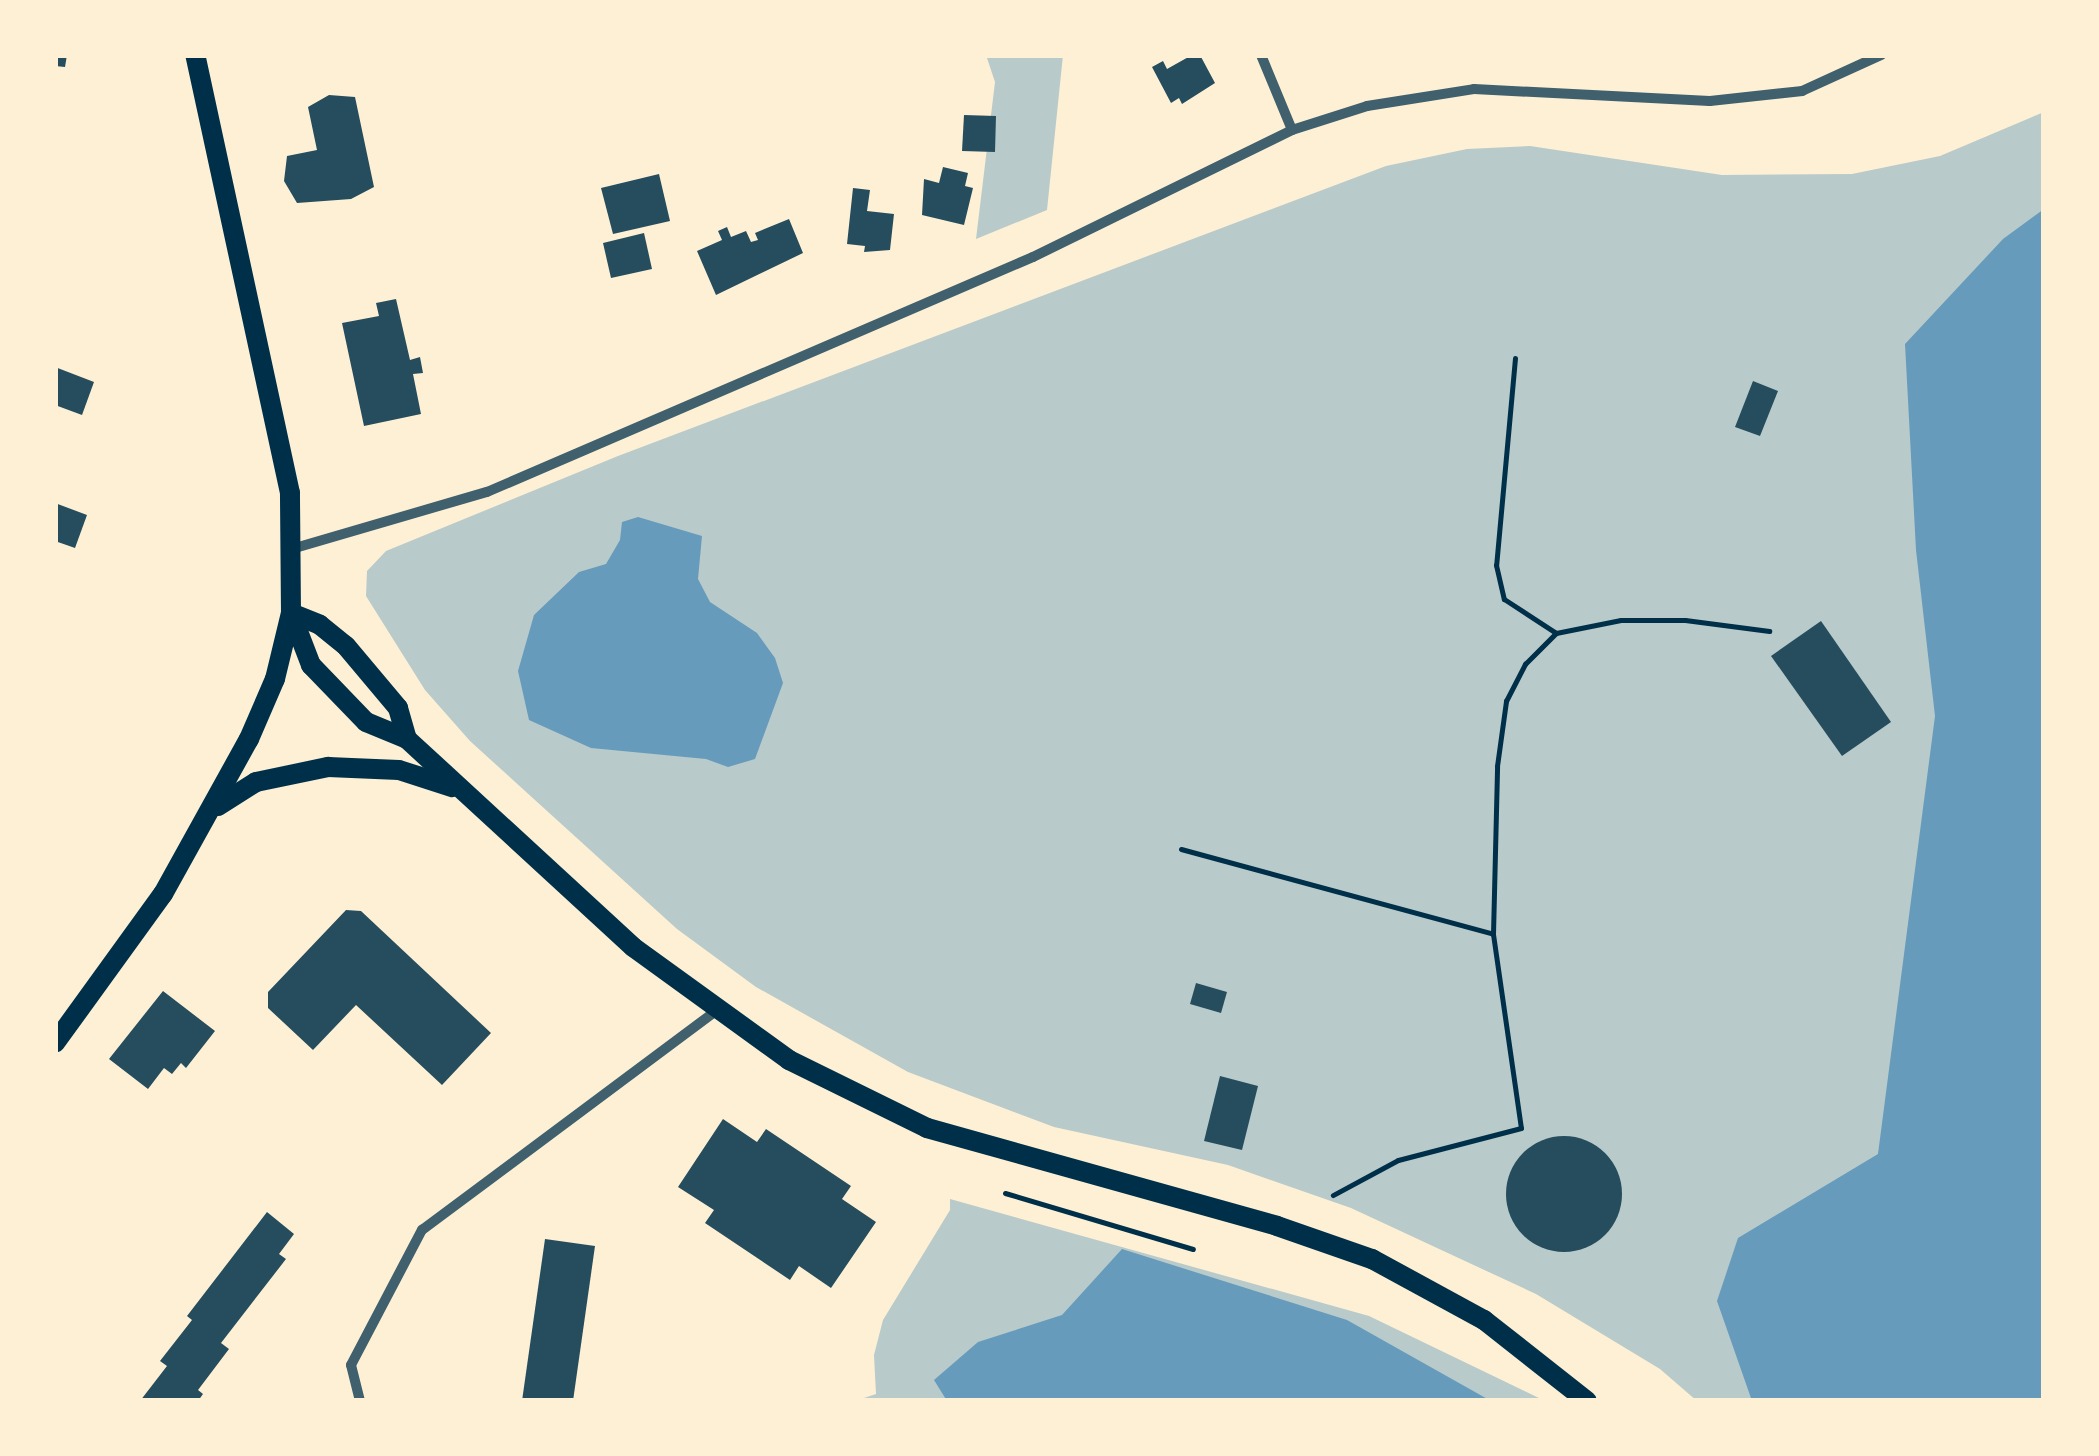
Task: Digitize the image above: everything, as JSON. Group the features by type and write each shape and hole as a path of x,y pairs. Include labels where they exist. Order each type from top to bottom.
{"main road":[{"path":"55,1044 137,933 208,814 263,712 290,613 295,548 290,493 195,55"},
{"path":"290,613 306,655 334,691 375,730 407,740 622,938 716,1011 824,1081 927,1128 1276,1226 1372,1259 1484,1320 1587,1401"},
{"path":"290,613 320,624 346,646 398,708 407,740"},
{"path":"208,814 256,782 336,766 418,774 470,798"}],"street":[{"path":"1261,55 1292,130"},
{"path":"295,548 487,492 1034,256 1292,130 1366,106 1474,88 1710,101 1802,91 1881,55"},
{"path":"360,1401 351,1365 422,1230 716,1011"}],"path":[{"path":"1515,358 1496,566 1504,599 1556,633"},
{"path":"1333,1195 1398,1160 1522,1128 1494,934 1497,766 1506,701 1525,664 1556,633 1621,620 1684,620 1770,632"},
{"path":"1181,849 1494,934"},
{"path":"1004,1192 1193,1249"}],"shaded area":[{"path":"986,55 1063,55 1047,210 976,239 995,82"},
{"path":"2044,112 2044,1401 1697,1401 1660,1369 1536,1294 1351,1208 1228,1165 1054,1127 908,1072 756,987 677,929 470,741 425,690 366,596 367,571 386,551 618,456 1386,166 1467,149 1530,146 1722,175 1852,174 1940,156"},
{"path":"950,1199 1369,1316 1545,1401 855,1401 876,1394 874,1355 883,1320 950,1210"}],"water":[{"path":"2044,209 2044,1401 1752,1401 1717,1301 1738,1238 1878,1154 1935,716 1916,550 1905,344 2003,239"},
{"path":"638,517 702,536 698,579 710,602 757,633 775,658 783,683 755,759 728,767 706,759 591,748 529,720 518,671 534,615 579,572 606,564 620,540 622,522"},
{"path":"1122,1249 1347,1320 1491,1401 947,1401 934,1380 978,1342 1062,1315"}],"building":[{"path":"55,55 67,55 65,67 55,66"},
{"path":"1192,55 1200,55 1215,83 1182,104 1179,98 1171,103 1152,67 1163,61 1167,69"},
{"path":"329,95 355,97 374,187 351,199 297,203 284,181 287,156 317,150 308,107"},
{"path":"964,115 996,116 995,152 962,151"},
{"path":"943,167 968,173 965,186 973,188 964,225 922,215 924,179 939,183"},
{"path":"659,174 670,221 613,234 601,188"},
{"path":"853,188 870,190 867,211 894,214 890,250 864,252 865,246 847,244"},
{"path":"789,219 803,253 716,295 697,251 722,240 718,231 727,227 731,237 746,231 751,242 758,240 755,233"},
{"path":"644,233 652,269 611,278 603,243"},
{"path":"396,299 410,360 420,357 423,373 413,374 421,414 364,426 342,323 379,316 376,303"},
{"path":"55,367 94,382 82,415 55,405"},
{"path":"1753,381 1778,391 1760,436 1735,427"},
{"path":"55,503 87,515 75,548 55,541"},
{"path":"1821,621 1891,722 1842,756 1771,656"},
{"path":"346,910 361,911 491,1033 442,1085 356,1005 313,1050 268,1008 268,992"},
{"path":"1196,983 1227,992 1221,1013 1190,1004"},
{"path":"163,991 215,1031 186,1068 181,1063 172,1074 164,1068 148,1089 109,1059"},
{"path":"1220,1076 1258,1086 1242,1150 1204,1141"},
{"path":"723,1119 757,1142 766,1129 851,1186 842,1199 876,1222 831,1288 799,1266 790,1280 705,1223 714,1210 678,1187"},
{"path":"1564,1136 1586,1141 1605,1153 1617,1172 1622,1194 1617,1216 1605,1235 1586,1247 1564,1252 1542,1247 1523,1235 1511,1216 1506,1194 1511,1172 1523,1153 1542,1141"},
{"path":"267,1212 294,1234 279,1254 286,1259 221,1343 229,1349 198,1390 203,1394 198,1401 140,1401 167,1366 160,1361 192,1320 187,1316"},
{"path":"545,1239 595,1246 573,1401 522,1401"}]}
